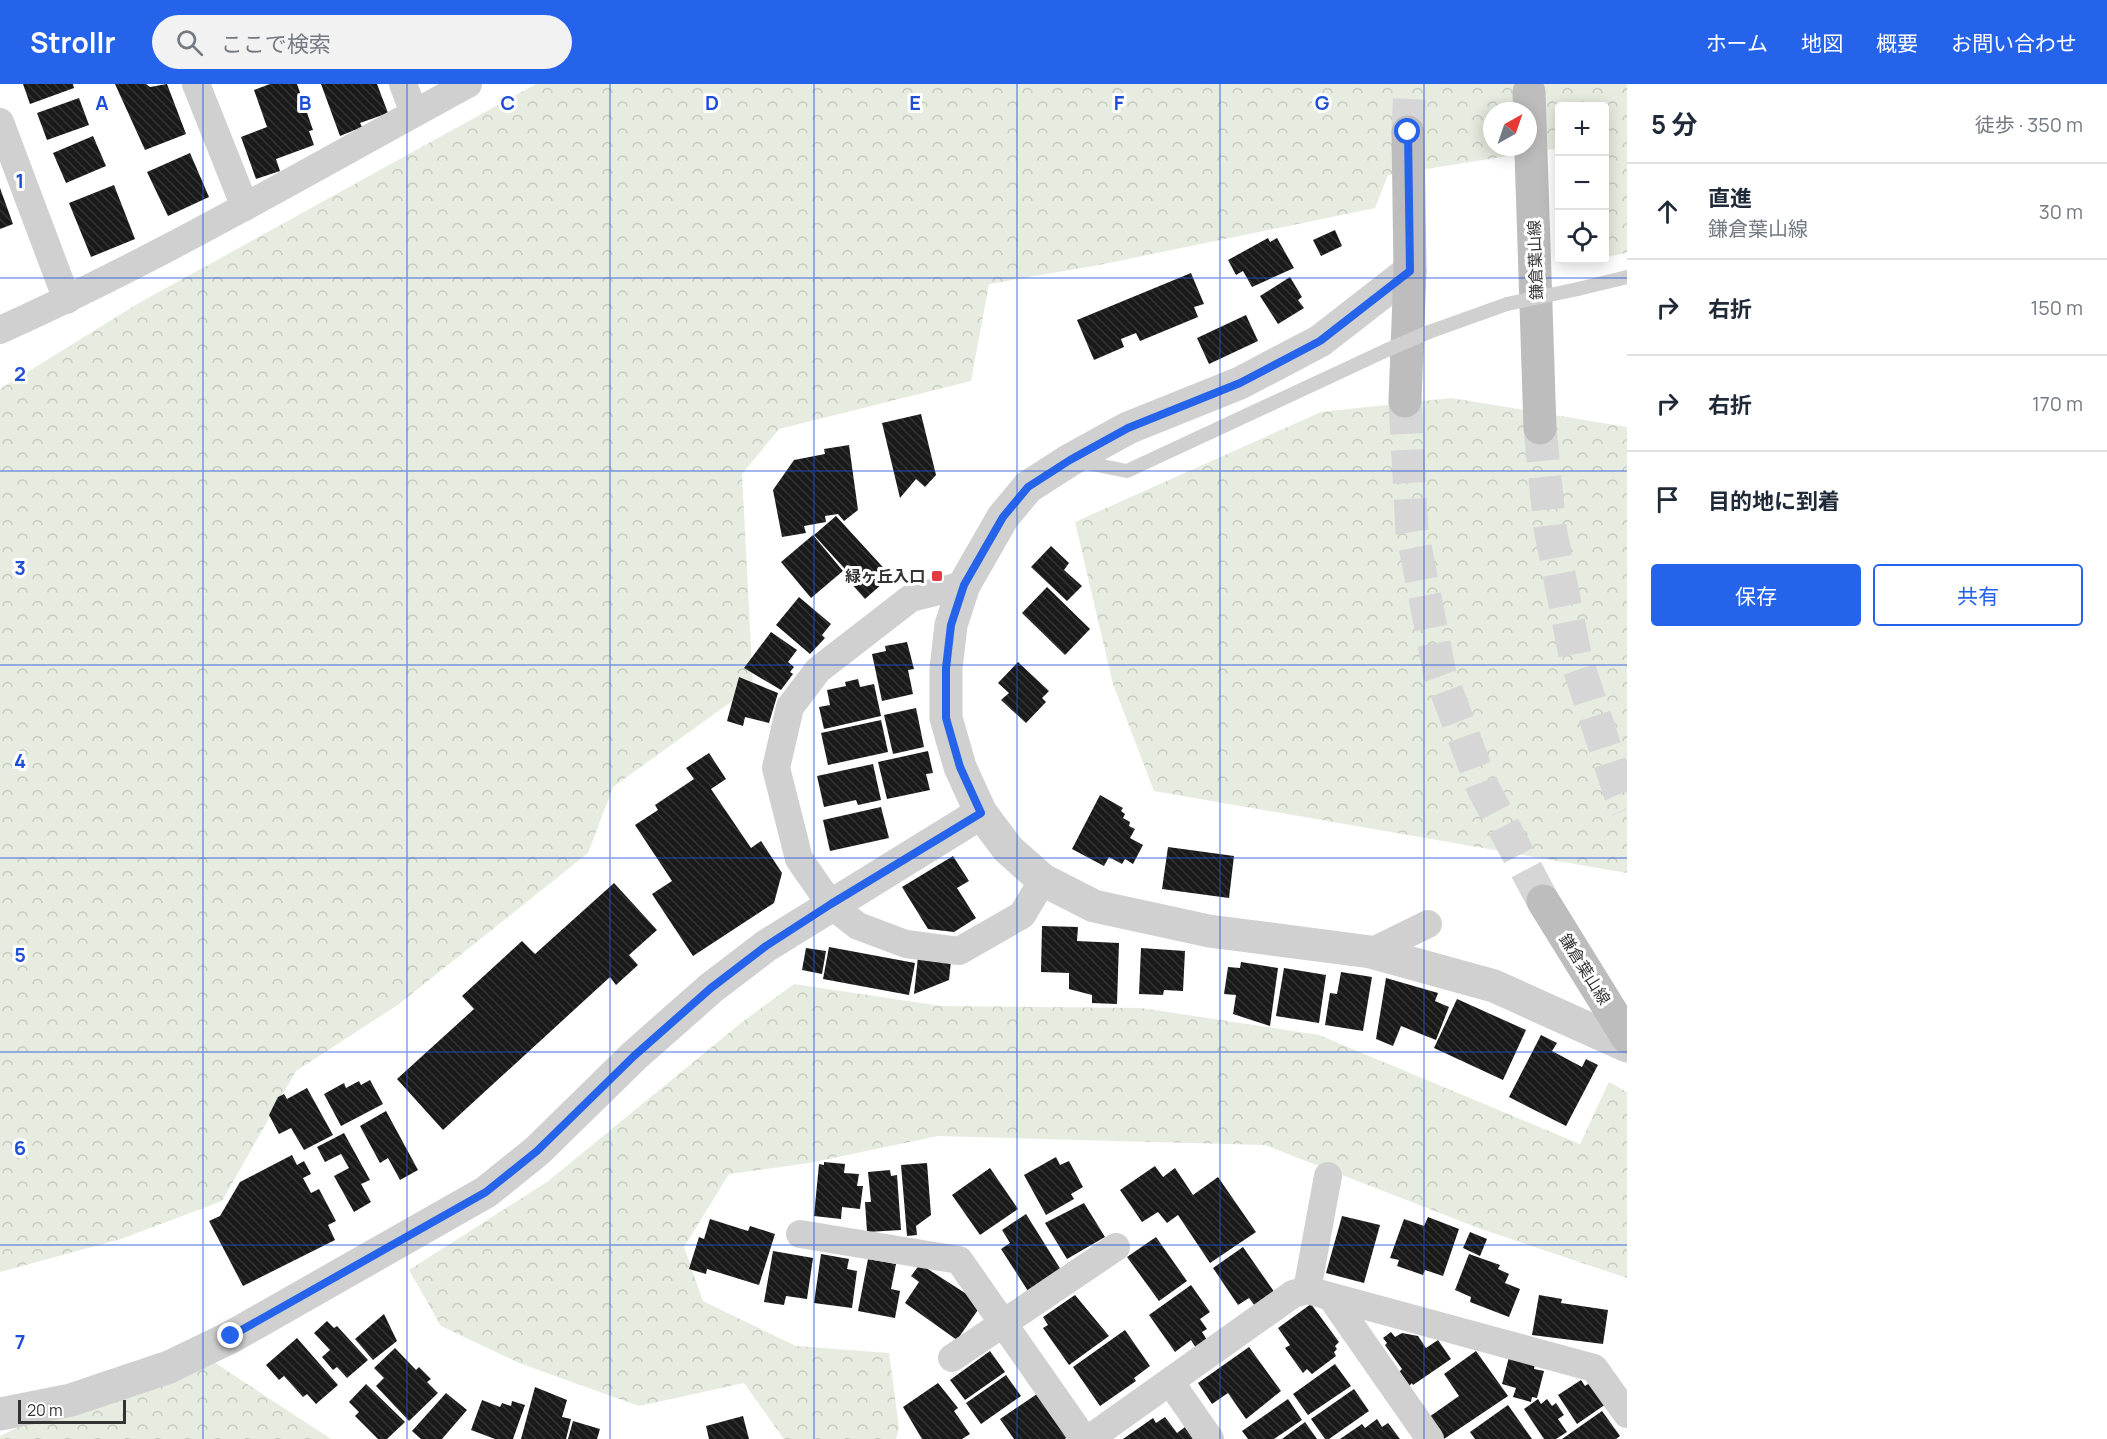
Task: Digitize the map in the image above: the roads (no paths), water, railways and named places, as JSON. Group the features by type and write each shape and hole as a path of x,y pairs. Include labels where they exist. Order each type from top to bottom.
{"main road":[{"name":"鎌倉葉山線","path":"1529,92 1540,428"},
{"path":"1405,401 1410,271 1408,132"},
{"name":"鎌倉葉山線","path":"1544,901 1627,1037"}],"street":[{"path":"196,84 245,207"},
{"path":"403,84 414,113"},
{"path":"0,330 67,300 245,207 468,84"},
{"path":"0,122 67,300"},
{"path":"1410,271 1320,341 1240,383 1128,428 1070,460 1028,487 1003,517 964,585 951,625 946,668 946,718 960,767 981,813 1008,849 1043,880 1094,906 1209,931 1371,952 1494,986 1627,1046"},
{"path":"964,585 910,598 818,670 790,707 776,768 799,859 831,904 858,926 906,944 959,951 1022,915 1043,880"},
{"path":"0,1414 71,1400 169,1367 231,1336 486,1192 537,1151 634,1056 711,988 766,946 981,813"},
{"path":"1371,952 1428,924"},
{"path":"1328,1176 1319,1294 1430,1439"},
{"path":"800,1234 958,1260 1005,1323 1084,1439"},
{"path":"952,1358 1116,1247"},
{"path":"1089,1439 1171,1383 1293,1294 1319,1294 1594,1368 1627,1414"},
{"path":"1171,1383 1210,1439"}],"lane":[{"path":"1070,460 1127,471 1429,332 1507,304 1627,277"}],"tunnel":[{"path":"1408,132 1410,84"},
{"path":"1405,401 1412,531 1440,674 1483,788 1543,901"},
{"path":"1540,428 1550,528 1575,655 1619,791 1627,809"}],"place":[{"name":"緑ヶ丘入口","path":"937,576"}]}
